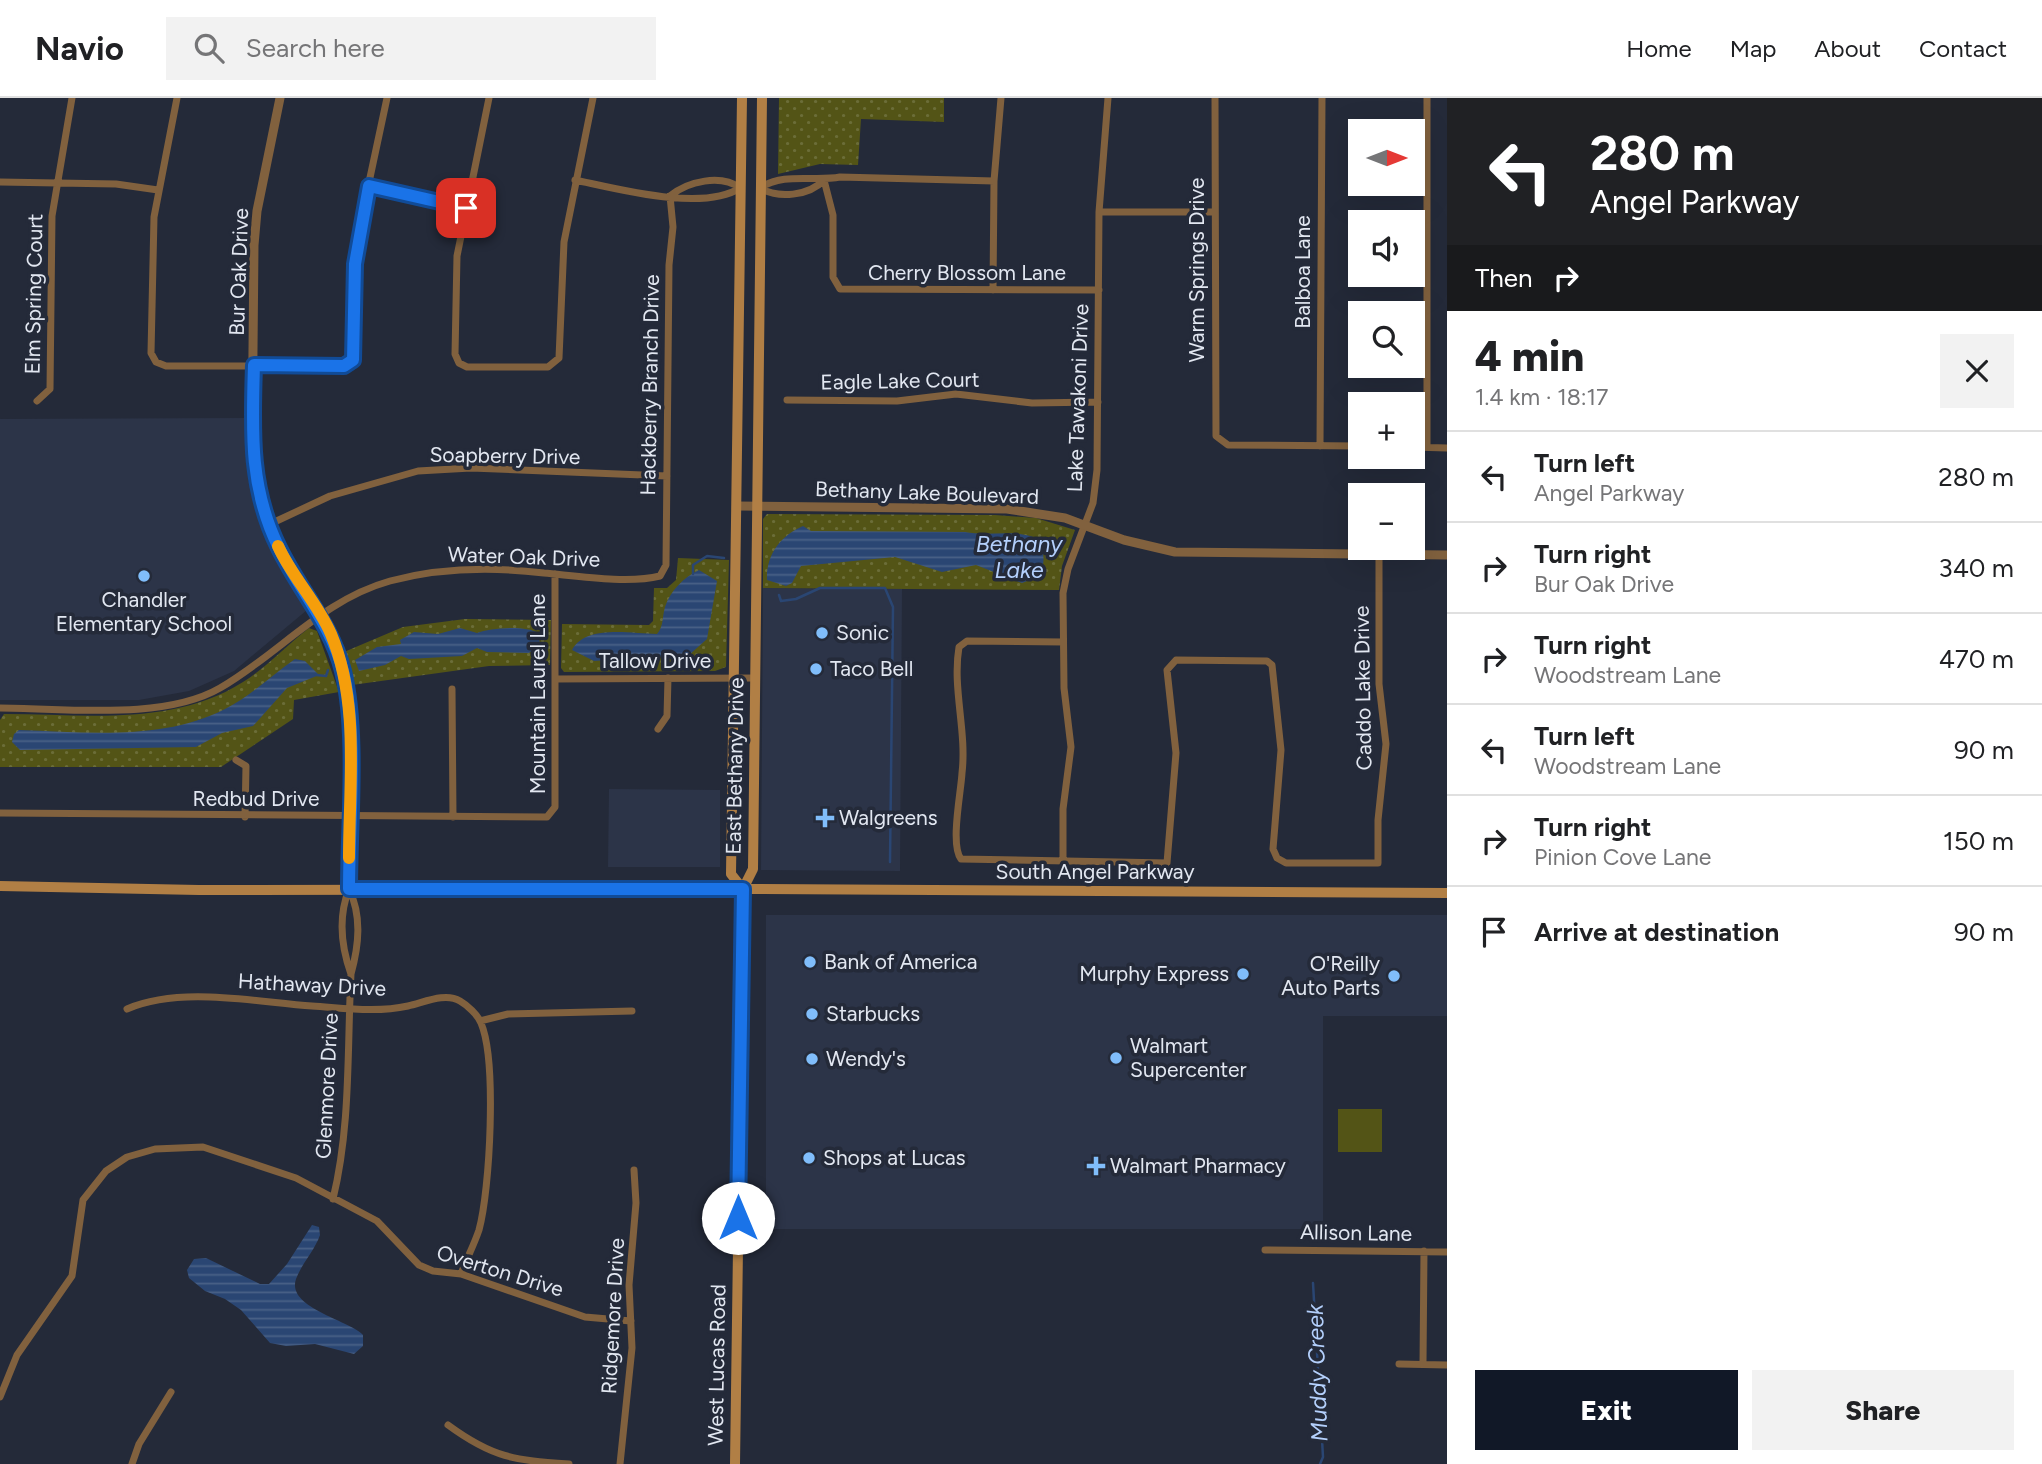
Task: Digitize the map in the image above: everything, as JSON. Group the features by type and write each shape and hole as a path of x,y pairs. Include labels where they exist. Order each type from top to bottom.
{"main road":[{"name":"East Bethany Drive","path":"742,98 731,873 743,889 753,869 762,98"},
{"path":"740,188 760,188"},
{"name":"South Angel Parkway","path":"0,886 1447,893"},
{"name":"West Lucas Road","path":"735,1464 743,889"}],"street":[{"name":"Elm Spring Court","path":"37,401 50,389 50,255 56,183 72,98"},
{"path":"177,98 158,190 152,243 151,353 156,362 166,366 344,366 353,360 355,264 387,98"},
{"name":"Bur Oak Drive","path":"280,98 257,211 253,274 252,454 255,479 268,525 280,551 320,614 337,649 346,683 350,719 349,889"},
{"path":"489,98 457,256 456,359 467,367 548,368 556,362 560,353 564,242 593,98"},
{"path":"993,290 994,181 1001,98"},
{"name":"Lake Tawakoni Drive","path":"1063,861 1063,808 1071,747 1064,688 1065,581 1095,494 1099,212 1108,98"},
{"name":"Warm Springs Drive","path":"1215,98 1214,431 1218,440 1228,445 1320,446"},
{"name":"Balboa Lane","path":"1320,446 1322,98"},
{"path":"1427,98 1427,447 1447,448"},
{"path":"824,180 817,188 787,194 772,195 760,188 772,181 815,176 824,180 840,177 994,181"},
{"path":"575,180 641,195 681,199 729,195 740,188 729,180 705,182 681,187 670,196"},
{"name":"Cherry Blossom Lane","path":"824,180 833,215 833,277 836,286 844,290 1099,290"},
{"path":"0,182 116,184 158,190"},
{"path":"369,186 466,208"},
{"name":"Hackberry Branch Drive","path":"663,574 666,569 669,265 673,227 670,196"},
{"path":"1099,212 1215,212"},
{"name":"Eagle Lake Court","path":"787,400 897,401 956,394 1032,403 1098,402"},
{"path":"1320,446 1348,446"},
{"name":"Soapberry Drive","path":"268,525 330,496 418,471 471,468 667,476"},
{"name":"Bethany Lake Boulevard","path":"737,506 1007,509 1065,518 1152,548 1175,552 1348,555"},
{"name":"Bethany Lake Boulevard","path":"1425,555 1447,555"},
{"name":"Caddo Lake Drive","path":"1063,861 1167,863 1176,753 1168,667 1176,660 1267,661 1272,665 1281,750 1273,817 1274,854 1286,863 1378,863 1378,820 1386,744 1379,684 1379,560"},
{"name":"Water Oak Drive","path":"0,708 146,709 191,700 218,689 251,668 320,614 388,581 429,572 486,570 657,577 663,574"},
{"name":"Mountain Laurel Lane","path":"553,813 555,574"},
{"path":"1063,642 967,641 959,647 958,677 965,738 957,852 959,857 966,861 1063,861"},
{"path":"658,729 667,716 668,678"},
{"name":"Tallow Drive","path":"555,679 755,678"},
{"path":"452,690 453,817"},
{"path":"236,760 246,766 245,817"},
{"name":"Redbud Drive","path":"0,813 245,817 547,817 553,813"},
{"name":"Glenmore Drive","path":"349,889 343,905 342,949 351,974"},
{"name":"Glenmore Drive","path":"333,1199 343,1160 347,1119 351,974 357,950 357,906 349,889"},
{"name":"Hathaway Drive","path":"127,1009 151,1002 201,998 349,1008 406,1007 450,998 458,1000 480,1021"},
{"path":"460,1274 479,1230 485,1190 489,1077 486,1039 480,1021 508,1014 632,1011"},
{"name":"Overton Drive","path":"0,1397 17,1355 72,1276 83,1200 106,1171 127,1157 155,1149 203,1147 296,1178 377,1221 419,1265 433,1271 460,1274 585,1317 631,1321"},
{"name":"Ridgemore Drive","path":"620,1464 632,1348 629,1285 636,1203 634,1170"},
{"name":"Allison Lane","path":"1265,1250 1447,1252"},
{"path":"1423,1364 1424,1251"},
{"path":"1399,1364 1447,1365"},
{"path":"132,1464 139,1444 171,1392"},
{"path":"448,1425 480,1448 515,1460 569,1464"}],"shaded area":[{"path":"779,98 944,98 944,122 861,119 858,165 820,164 778,174"},
{"name":"Chandler Elementary School","path":"244,418 248,478 256,512 267,542 307,610 234,671 189,691 139,700 0,700 0,419"},
{"path":"767,514 995,515 1036,518 1075,530 1062,566 1059,590 763,588 763,519"},
{"path":"678,558 729,560 726,667 715,671 564,672 561,668 562,624 649,625 653,621 654,588 667,588 676,580"},
{"path":"763,588 902,589 900,871 761,870"},
{"path":"465,619 551,620 550,665 489,666 352,685 344,652 403,627"},
{"path":"309,628 317,631 339,692 294,700 293,719 221,767 0,767 0,720 4,714 127,715 187,706 216,696 243,682"},
{"path":"609,789 720,790 720,867 608,867"},
{"path":"766,915 1447,915 1447,1016 1323,1016 1323,1229 766,1229"},
{"path":"1338,1109 1382,1109 1382,1152 1338,1152"}],"water":[{"name":"Bethany Lake","path":"803,526 811,531 1020,534 1038,539 1044,557 1043,566 1040,576 1022,583 976,565 942,572 895,557 801,566 792,583 786,586 767,580 769,562 776,547 788,535"},
{"path":"699,570 717,581 707,639 689,655 594,661 572,650 579,642 598,634 657,634 670,595 688,576"},
{"path":"460,628 477,633 517,628 532,630 538,633 540,644 529,653 487,652 477,648 462,656 409,659 401,656 385,665 359,671 355,660 377,647 401,644 400,640 414,632 438,634"},
{"path":"295,659 305,661 319,675 287,688 253,726 222,733 196,747 20,750 12,742 14,734 19,730 124,732 176,726 201,719 244,698"},
{"path":"312,1225 319,1227 320,1235 296,1279 295,1289 309,1306 363,1335 363,1346 354,1354 315,1344 286,1346 270,1343 241,1310 225,1299 205,1291 189,1278 187,1270 194,1259 206,1258 260,1284 269,1284 287,1264"}],"waterway":[{"path":"693,574 693,565 707,556 724,558"},
{"path":"779,595 781,601 796,599 820,588 885,588 893,607 890,862"},
{"path":"316,675 326,676 328,670"},
{"name":"Muddy Creek","path":"1313,1283 1323,1457 1320,1464"}],"slow traffic":[{"path":"278,546 330,631 346,683 350,719 349,858"}],"place":[{"name":"Chandler Elementary School","path":"144,576"},
{"name":"Sonic","path":"822,633"},
{"name":"Taco Bell","path":"816,669"},
{"name":"Walgreens","path":"825,818"},
{"name":"Bank of America","path":"810,962"},
{"name":"Murphy Express","path":"1243,974"},
{"name":"O'Reilly Auto Parts","path":"1394,976"},
{"name":"Starbucks","path":"812,1014"},
{"name":"Walmart Supercenter","path":"1116,1058"},
{"name":"Wendy's","path":"812,1059"},
{"name":"Shops at Lucas","path":"809,1158"},
{"name":"Walmart Pharmacy","path":"1096,1166"}],"route":[{"path":"466,208 369,186 359,229 355,264 353,360 344,366 254,365 252,454 259,496 280,551 330,631 346,683 350,719 349,889 743,889 738,1218"}]}
